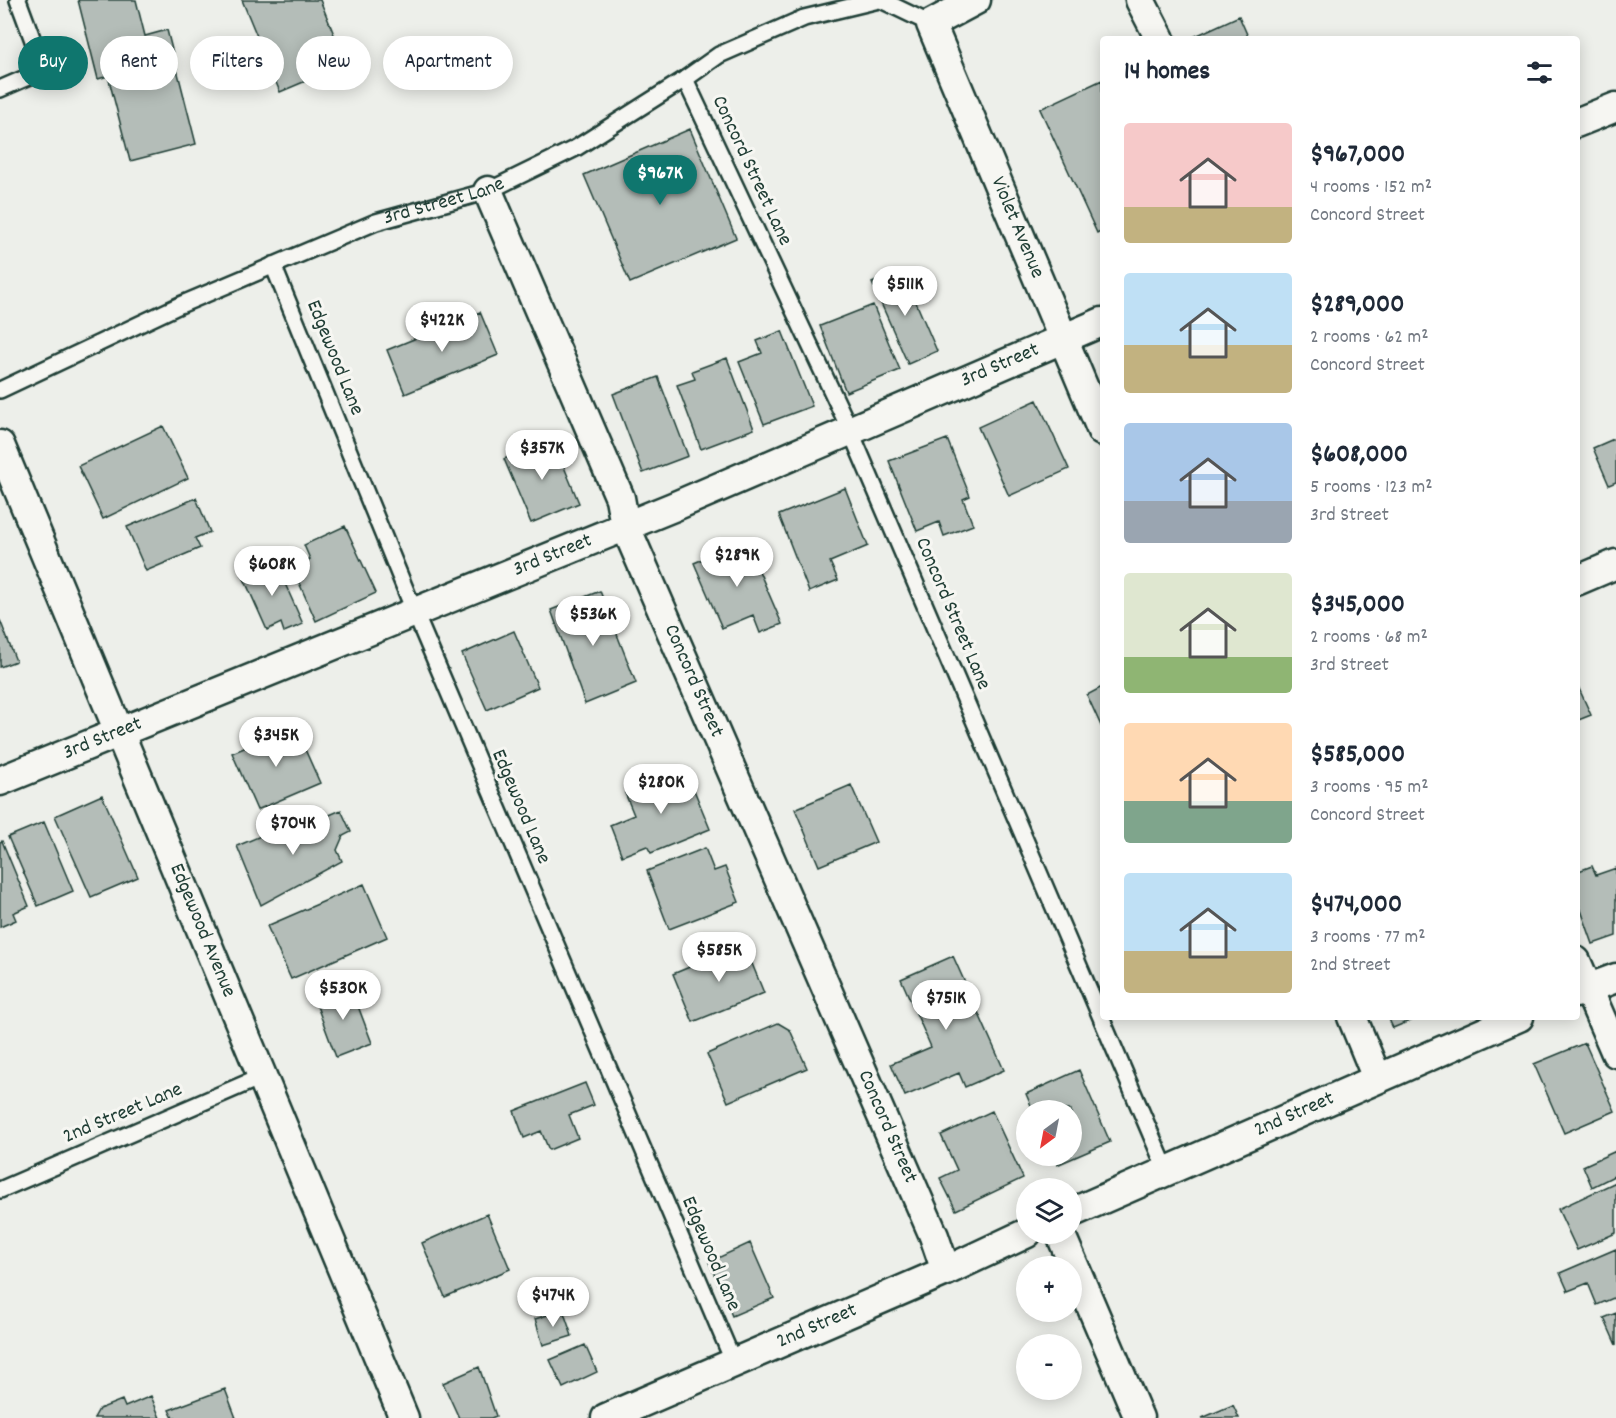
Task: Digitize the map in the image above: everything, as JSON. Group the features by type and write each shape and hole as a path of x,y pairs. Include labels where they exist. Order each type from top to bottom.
{"street":[{"path":"931,24 976,0"},
{"path":"1140,0 1158,36"},
{"name":"Violet Avenue","path":"931,24 1100,426"},
{"path":"1580,121 1616,106"},
{"name":"Concord Street","path":"488,191 621,498 625,525 934,1236 946,1271"},
{"name":"3rd Street","path":"0,781 673,507 1100,323"},
{"name":"Edgewood Avenue","path":"0,445 404,1418"},
{"path":"1580,579 1616,564"},
{"path":"1616,978 1582,990 1616,1053"},
{"path":"1353,1020 1377,1078"},
{"name":"2nd Street","path":"1082,1208 1512,1020"},
{"name":"2nd Street","path":"606,1418 946,1271 1016,1238"},
{"path":"1065,1244 1139,1418"}],"lane":[{"path":"0,89 44,70 18,0"},
{"name":"3rd Street Lane","path":"0,390 180,305 376,222 488,191 576,148 685,80 719,55 804,18 880,0 931,24"},
{"name":"Concord Street Lane","path":"685,80 850,430 1100,1015"},
{"name":"Edgewood Lane","path":"273,265 415,613 734,1363"},
{"name":"Concord Street Lane","path":"1102,1020 1167,1172"},
{"name":"2nd Street Lane","path":"0,1190 263,1076"}],"building":[{"path":"78,0 136,0 145,36 100,36 100,78 98,79"},
{"path":"242,0 320,0 335,36 296,36 296,85 280,92 279,90 284,90 284,36 257,36"},
{"path":"1239,16 1248,36 1195,36"},
{"path":"167,30 169,36 145,36"},
{"path":"178,73 196,144 130,161 112,90 178,90"},
{"path":"1100,81 1100,231 1097,233 1040,109"},
{"path":"690,129 736,238 630,283 584,175"},
{"path":"902,270 937,351 908,364 872,283"},
{"path":"873,305 900,370 846,392 820,326"},
{"path":"480,312 498,355 405,394 387,350"},
{"path":"782,331 812,406 764,424 739,362 762,353 757,341"},
{"path":"727,358 754,429 701,449 677,385 695,379 692,371"},
{"path":"658,377 688,456 643,473 613,394"},
{"path":"1037,400 1069,469 1009,496 978,427"},
{"path":"163,426 188,478 103,519 78,466"},
{"path":"552,438 579,503 531,523 504,459"},
{"path":"1616,438 1616,482 1609,485 1593,448"},
{"path":"947,439 970,496 963,499 973,525 944,536 939,522 917,531 889,461"},
{"path":"845,488 868,546 830,562 838,580 809,592 779,515"},
{"path":"196,498 210,532 195,538 200,548 146,571 127,527"},
{"path":"345,526 376,593 316,621 292,567 310,559 304,545"},
{"path":"746,541 782,624 760,633 753,615 722,628 694,563"},
{"path":"274,559 303,624 284,632 281,623 267,630 242,574"},
{"path":"600,591 636,683 585,704 551,610"},
{"path":"0,620 16,661 0,667"},
{"path":"514,631 538,687 487,710 462,654"},
{"path":"1100,688 1100,724 1087,695"},
{"path":"1580,691 1591,715 1580,719"},
{"path":"295,727 320,783 257,810 232,753"},
{"path":"685,768 710,829 651,853 647,846 622,856 610,825 634,815 625,793"},
{"path":"851,785 876,842 819,866 795,809"},
{"path":"102,795 138,877 91,897 55,816"},
{"path":"341,810 351,832 343,836 337,850 342,861 261,905 237,846 277,829 281,836"},
{"path":"44,822 73,891 38,906 8,837"},
{"path":"2,841 29,906 13,913 16,920 0,927 0,842"},
{"path":"705,848 714,871 725,867 739,902 669,929 647,871"},
{"path":"1592,866 1596,875 1616,868 1616,936 1593,944 1580,907 1580,870"},
{"path":"364,884 387,937 291,979 267,926"},
{"path":"744,944 764,993 693,1022 673,974"},
{"path":"953,956 1004,1070 965,1087 959,1073 905,1096 891,1064 931,1047 901,979"},
{"path":"350,985 372,1043 336,1057 314,998"},
{"path":"1389,1020 1412,1020 1393,1028"},
{"path":"778,1023 790,1030 807,1068 728,1102 707,1054"},
{"path":"1585,1043 1615,1111 1564,1133 1534,1064"},
{"path":"1079,1070 1110,1142 1082,1154 1082,1100 1029,1100 1026,1094"},
{"path":"585,1083 594,1105 569,1115 578,1138 549,1150 541,1131 524,1138 514,1111"},
{"path":"992,1111 1023,1178 1016,1178 1016,1181 956,1210 940,1178 957,1170 941,1135"},
{"path":"1616,1151 1616,1175 1592,1187 1583,1166"},
{"path":"1616,1182 1616,1233 1577,1250 1558,1209"},
{"path":"487,1214 510,1269 445,1297 422,1243"},
{"path":"750,1243 774,1298 732,1316 709,1262"},
{"path":"1616,1249 1616,1297 1597,1305 1588,1283 1568,1291 1560,1273"},
{"path":"563,1310 572,1336 543,1345 535,1319"},
{"path":"1616,1313 1616,1345 1604,1318"},
{"path":"585,1345 597,1372 563,1388 550,1360"},
{"path":"479,1367 496,1416 459,1418 443,1383"},
{"path":"225,1389 236,1418 173,1418 169,1410"},
{"path":"151,1396 160,1418 94,1418 99,1409 122,1400 125,1407"},
{"path":"1233,1405 1239,1418 1202,1418"}]}
